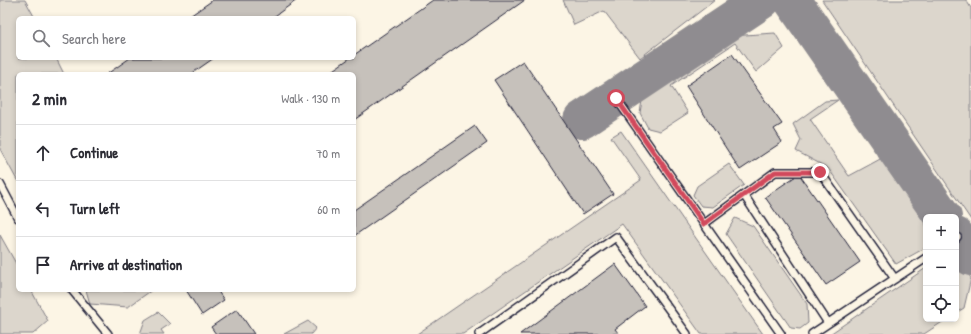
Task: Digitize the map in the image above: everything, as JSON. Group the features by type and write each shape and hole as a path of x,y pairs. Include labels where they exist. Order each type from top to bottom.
{"lane":[{"path":"616,98 781,334"},
{"path":"704,224 775,172 820,172 895,279"},
{"path":"0,184 16,214"},
{"path":"744,195 828,323"},
{"path":"478,334 616,237 683,333"},
{"path":"812,334 923,260"},
{"path":"74,292 107,334"}],"shaded area":[{"path":"0,0 25,0 34,16 16,16 16,60 57,60 63,72 16,72 16,178 0,149"},
{"path":"563,0 715,0 640,58 604,11 574,25"},
{"path":"822,0 966,0 971,8 971,220"},
{"path":"775,33 784,48 756,72 735,43 671,86 688,113 660,131 648,128 640,113 643,94 730,36"},
{"path":"838,100 810,119 849,176 882,158 925,214 923,214 923,249 896,264 828,168 796,151 801,140 793,124 825,101"},
{"path":"621,131 763,334 701,334 622,224 463,334 417,334 641,180 611,137"},
{"path":"729,164 744,185 713,207 701,206 693,195 697,186"},
{"path":"735,218 753,226 807,304 808,323 800,329 791,328 726,234"},
{"path":"0,235 16,263 16,292 32,292 48,321 33,334 0,334"},
{"path":"959,264 962,265 971,278 964,308 959,311"},
{"path":"923,270 923,322 942,322 924,334 830,334"},
{"path":"87,292 149,292 128,307 90,304"},
{"path":"158,312 170,324 161,330 164,334 140,334 145,320"},
{"path":"308,321 316,328 311,334 284,334"}],"building":[{"path":"213,0 297,0 275,16 190,16"},
{"path":"433,0 525,0 356,119 356,72 330,72 347,60 356,60 356,54"},
{"path":"732,54 782,124 774,129 782,142 740,170 686,86"},
{"path":"127,60 211,60 194,72 110,72"},
{"path":"523,61 613,194 583,214 494,80"},
{"path":"475,126 487,143 356,235 356,209"},
{"path":"799,174 860,262 826,285 765,197"},
{"path":"615,264 645,306 615,329 619,334 520,334"},
{"path":"187,292 218,292 224,300 202,315"},
{"path":"237,309 254,334 216,334 211,327"}],"taxiway":[{"path":"582,120 762,0"},
{"path":"792,0 941,214"},
{"path":"959,240 971,257"}],"route":[{"path":"616,98 704,224 775,172 820,172"}]}
